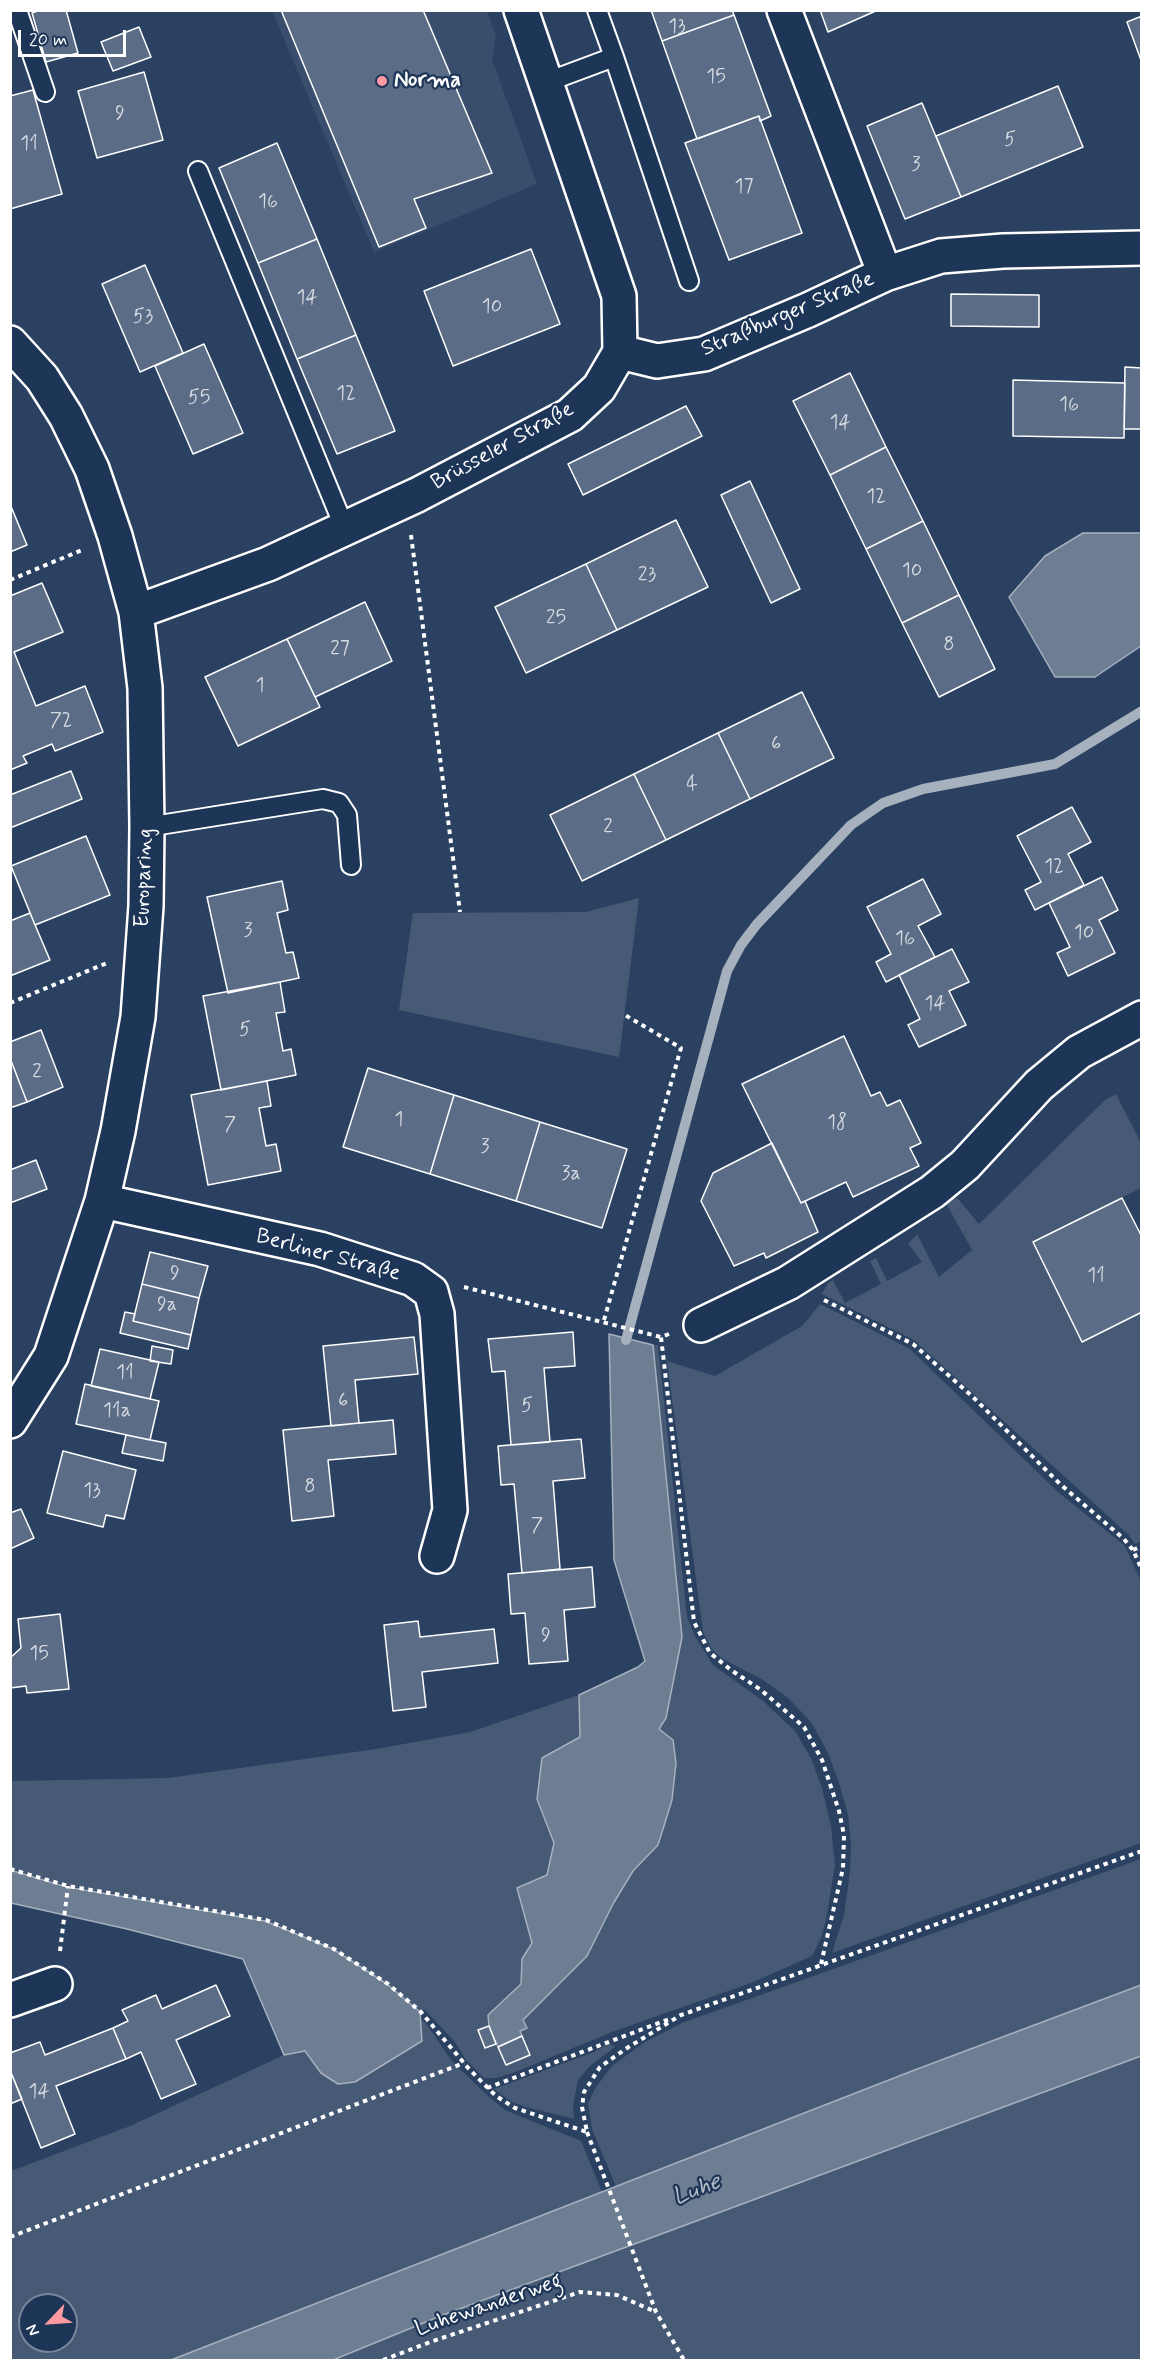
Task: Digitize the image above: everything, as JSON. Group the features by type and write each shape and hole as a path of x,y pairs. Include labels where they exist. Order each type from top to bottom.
{"street":[{"path":"521,10 619,296 620,352"},
{"name":"Straßburger Straße","path":"784,10 885,274"},
{"name":"Straßburger Straße","path":"620,352 657,361 704,354 885,274 941,256 1003,251 1142,248"},
{"name":"Europaring","path":"10,344 42,378 66,416 92,469 115,536 136,612 145,688 147,826 146,906 138,1017 118,1131 102,1201 51,1356 10,1421"},
{"name":"Brüsseler Straße","path":"136,612 268,564 406,500 570,415 599,388 620,352"},
{"path":"701,1325 788,1283 932,1192 964,1165 1047,1078 1079,1052 1142,1018"},
{"name":"Berliner Straße","path":"102,1201 320,1250 413,1279 431,1293"},
{"path":"431,1293 437,1314 450,1510 437,1556"},
{"path":"10,2000 55,1984"}],"lane":[{"path":"17,10 45,92"},
{"path":"597,10 689,281"},
{"path":"547,82 614,57"},
{"path":"198,171 345,529"},
{"path":"147,826 323,799 339,803 347,815 351,865"}],"path":[{"path":"406,500 460,912"},
{"path":"10,580 115,536"},
{"path":"10,1003 143,948"},
{"path":"604,1320 681,1048 624,1016"},
{"path":"788,1283 913,1344 973,1397 1060,1484 1124,1539 1133,1550 1142,1570"},
{"path":"431,1293 454,1284 604,1320 613,1325 661,1337 701,1325"},
{"path":"661,1337 694,1622 710,1653 731,1671 761,1690 804,1726 822,1760 839,1810 844,1835 843,1868 821,1964"},
{"path":"1133,1550 1142,1546"},
{"path":"487,2088 821,1964 1142,1851"},
{"path":"10,1869 68,1886 266,1920 334,1949 388,1984 421,2012 487,2088 515,2108 587,2132"},
{"path":"63,1924 68,1886"},
{"path":"681,2015 600,2067 584,2092 582,2107 587,2132 656,2312 684,2361"},
{"path":"10,2237 464,2063"},
{"name":"Luhewanderweg","path":"383,2361 433,2341 580,2292 617,2295 656,2312"}],"shaded area":[{"name":"Norma","path":"272,11 487,11 496,36 492,59 537,184 374,252"},
{"path":"639,898 619,1057 399,1010 413,913 586,912"},
{"path":"1116,1094 1141,1143 1141,1188 1033,1242 1082,1342 1141,1312 1141,1541 1135,1544 1129,1535 914,1340 822,1294 828,1283 833,1280 845,1303 881,1284 870,1261 876,1258 887,1281 922,1262 908,1244 917,1234 939,1277 972,1250 947,1205 952,1197 958,1199 979,1224 1105,1100"},
{"path":"820,1304 910,1349 1058,1492 1125,1546 1142,1584 1141,1843 832,1953 844,1915 850,1871 851,1845 848,1815 840,1786 828,1753 811,1722 788,1698 763,1680 721,1658 711,1648 703,1632 667,1361 715,1376 802,1326"},
{"path":"653,1345 658,1345 687,1617 695,1636 713,1665 762,1700 795,1731 811,1758 822,1788 831,1826 835,1865 826,1920 821,1938 812,1956 751,1983 612,2032 513,2073 496,2078 484,2078 424,2009 421,2012 388,1984 334,1949 266,1920 68,1886 11,1869 11,1781 168,1778 376,1749 470,1732 579,1695 580,1737 537,1799 554,1843 547,1875 517,1888 532,1943 522,1959 521,1984 488,2015 489,2026 478,2031 485,2048 496,2044 506,2065 530,2055 520,2031 523,2020 587,1956 613,1904 633,1871 658,1845 659,1729 666,1718 682,1637"},
{"path":"1141,1859 1141,1985 616,2187 592,2129 588,2103 596,2087 612,2066 645,2042 682,2023"},
{"path":"420,2019 425,2022 452,2061 505,2110 581,2141 602,2192 172,2360 11,2360 11,2171 130,2126 284,2055 305,2051 321,2073 338,2084 355,2082 422,2041"},
{"path":"609,2043 615,2047 590,2066 578,2080 573,2105 574,2119 512,2102 494,2089 594,2052"},
{"path":"1141,2056 1141,2360 333,2360 443,2315"}],"water":[{"path":"1083,533 1141,533 1141,646 1095,677 1055,677 1009,597 1045,556"},
{"path":"609,1334 653,1345 682,1637 666,1718 659,1729 673,1740 676,1763 672,1800 658,1845 633,1871 613,1904 587,1956 523,2020 527,2028 520,2031 522,2036 498,2047 489,2026 488,2015 521,1984 522,1959 532,1943 517,1888 547,1875 554,1843 537,1799 542,1758 580,1737 579,1695 638,1667 645,1661 614,1560"},
{"path":"10,1870 67,1887 265,1921 333,1949 387,1984 420,2012 422,2041 355,2082 338,2084 321,2073 305,2051 284,2055 243,1959 127,1929 11,1903"},
{"name":"Luhe","path":"1141,1985 1141,2056 443,2315 333,2360 171,2360 912,2071"}],"building":[{"path":"40,10 66,10 78,53 46,62 32,13"},
{"name":"Norma","path":"281,10 423,10 492,173 414,199 426,228 379,247"},
{"path":"651,10 732,10 734,15 662,41"},
{"path":"820,10 878,10 828,32"},
{"path":"734,15 771,116 760,121 759,116 697,139 662,41"},
{"path":"1142,16 1142,63 1127,22"},
{"path":"139,27 151,57 113,71 101,42"},
{"path":"144,72 163,140 97,158 78,91"},
{"path":"1058,86 1083,147 961,197 936,136"},
{"path":"33,90 62,194 10,209 10,96"},
{"path":"922,103 961,197 905,219 867,126"},
{"path":"759,116 802,233 729,260 685,143"},
{"path":"277,143 317,239 258,263 219,168"},
{"path":"317,239 356,335 297,359 258,263"},
{"path":"531,249 560,324 453,366 424,291"},
{"path":"145,265 183,353 140,372 102,284"},
{"path":"951,294 1039,295 1039,327 951,326"},
{"path":"356,335 395,431 337,454 297,359"},
{"path":"204,344 243,433 193,454 155,366"},
{"path":"1125,367 1142,368 1142,429 1124,429"},
{"path":"850,373 886,447 830,475 793,401"},
{"path":"1013,380 1125,383 1124,438 1013,436"},
{"path":"686,406 702,436 583,495 568,464"},
{"path":"886,447 923,521 866,549 830,475"},
{"path":"750,481 800,589 771,603 721,495"},
{"path":"10,504 27,545 10,552"},
{"path":"676,520 708,587 617,630 586,564"},
{"path":"923,521 959,595 902,623 866,549"},
{"path":"586,564 617,630 526,673 495,607"},
{"path":"42,583 63,632 14,652 36,706 85,686 103,732 55,751 52,744 23,756 27,763 10,770 10,596"},
{"path":"959,595 995,669 939,697 902,623"},
{"path":"365,602 392,661 315,697 287,639"},
{"path":"287,639 320,707 238,746 205,677"},
{"path":"802,692 834,758 750,799 718,733"},
{"path":"718,733 750,799 666,840 634,774"},
{"path":"71,771 82,799 10,828 10,795"},
{"path":"634,774 666,840 582,881 550,815"},
{"path":"1072,807 1091,842 1068,854 1084,885 1035,910 1025,890 1041,882 1017,836"},
{"path":"86,836 110,895 35,925 11,866"},
{"path":"1102,877 1118,910 1099,920 1115,953 1068,976 1057,953 1070,947 1049,903"},
{"path":"923,879 941,914 918,926 935,957 886,982 876,962 891,954 867,907"},
{"path":"282,881 288,910 277,913 286,953 293,952 299,978 228,993 207,897"},
{"path":"30,913 50,960 10,976 10,921"},
{"path":"952,949 969,982 949,991 966,1025 919,1047 908,1025 920,1019 899,975"},
{"path":"280,982 285,1012 276,1013 283,1051 291,1049 296,1075 221,1090 203,996"},
{"path":"41,1030 63,1087 27,1102 10,1058 10,1042"},
{"path":"844,1036 871,1096 880,1092 887,1106 900,1100 921,1143 910,1148 919,1166 853,1197 846,1182 801,1203 742,1084"},
{"path":"10,1058 27,1102 10,1108"},
{"path":"368,1068 454,1095 430,1174 343,1147"},
{"path":"267,1081 271,1106 259,1108 266,1146 276,1144 281,1171 208,1185 191,1095"},
{"path":"454,1095 540,1122 516,1201 430,1174"},
{"path":"540,1122 627,1149 602,1228 516,1201"},
{"path":"772,1143 801,1203 805,1201 818,1232 766,1258 764,1253 734,1266 701,1201 713,1173"},
{"path":"36,1160 47,1189 10,1203 10,1170"},
{"path":"1122,1198 1142,1237 1142,1312 1082,1342 1033,1242"},
{"path":"150,1252 208,1266 199,1298 142,1284"},
{"path":"142,1284 199,1298 191,1335 133,1321"},
{"path":"125,1312 135,1314 133,1321 191,1335 188,1349 120,1333"},
{"path":"573,1332 575,1366 544,1368 550,1442 511,1445 505,1371 492,1372 488,1339"},
{"path":"414,1337 418,1374 355,1380 359,1423 331,1426 323,1346"},
{"path":"152,1346 173,1350 171,1364 150,1361"},
{"path":"100,1349 159,1362 150,1399 91,1386"},
{"path":"85,1384 159,1401 150,1440 76,1424"},
{"path":"393,1420 396,1454 328,1460 334,1516 292,1521 283,1430"},
{"path":"126,1435 166,1443 163,1461 122,1453"},
{"path":"581,1439 585,1478 553,1481 560,1569 522,1573 514,1484 501,1485 498,1446"},
{"path":"63,1451 136,1470 124,1519 106,1515 103,1527 47,1513"},
{"path":"21,1509 34,1538 10,1549 10,1513"},
{"path":"592,1567 595,1607 564,1610 568,1661 529,1664 525,1613 511,1614 508,1574"},
{"path":"60,1614 69,1689 27,1693 26,1686 10,1688 10,1658 21,1648 18,1619"},
{"path":"418,1621 420,1637 494,1629 498,1663 422,1672 426,1707 393,1711 384,1625"},
{"path":"216,1985 230,2016 176,2040 196,2084 161,2099 141,2052 126,2059 113,2028 128,2021 122,2010 156,1995 162,2009"},
{"path":"489,2026 496,2044 485,2048 478,2030"},
{"path":"113,2028 126,2059 56,2086 75,2134 41,2148 10,2070 10,2053 40,2042 45,2055"},
{"path":"522,2036 530,2055 506,2065 498,2047"},
{"path":"10,2070 22,2099 10,2104"}],"waterway":[{"path":"626,1340 727,971 741,945 757,924 851,825 883,803 923,789 1055,764 1142,711"}],"place":[{"name":"Norma","path":"382,81"}]}
